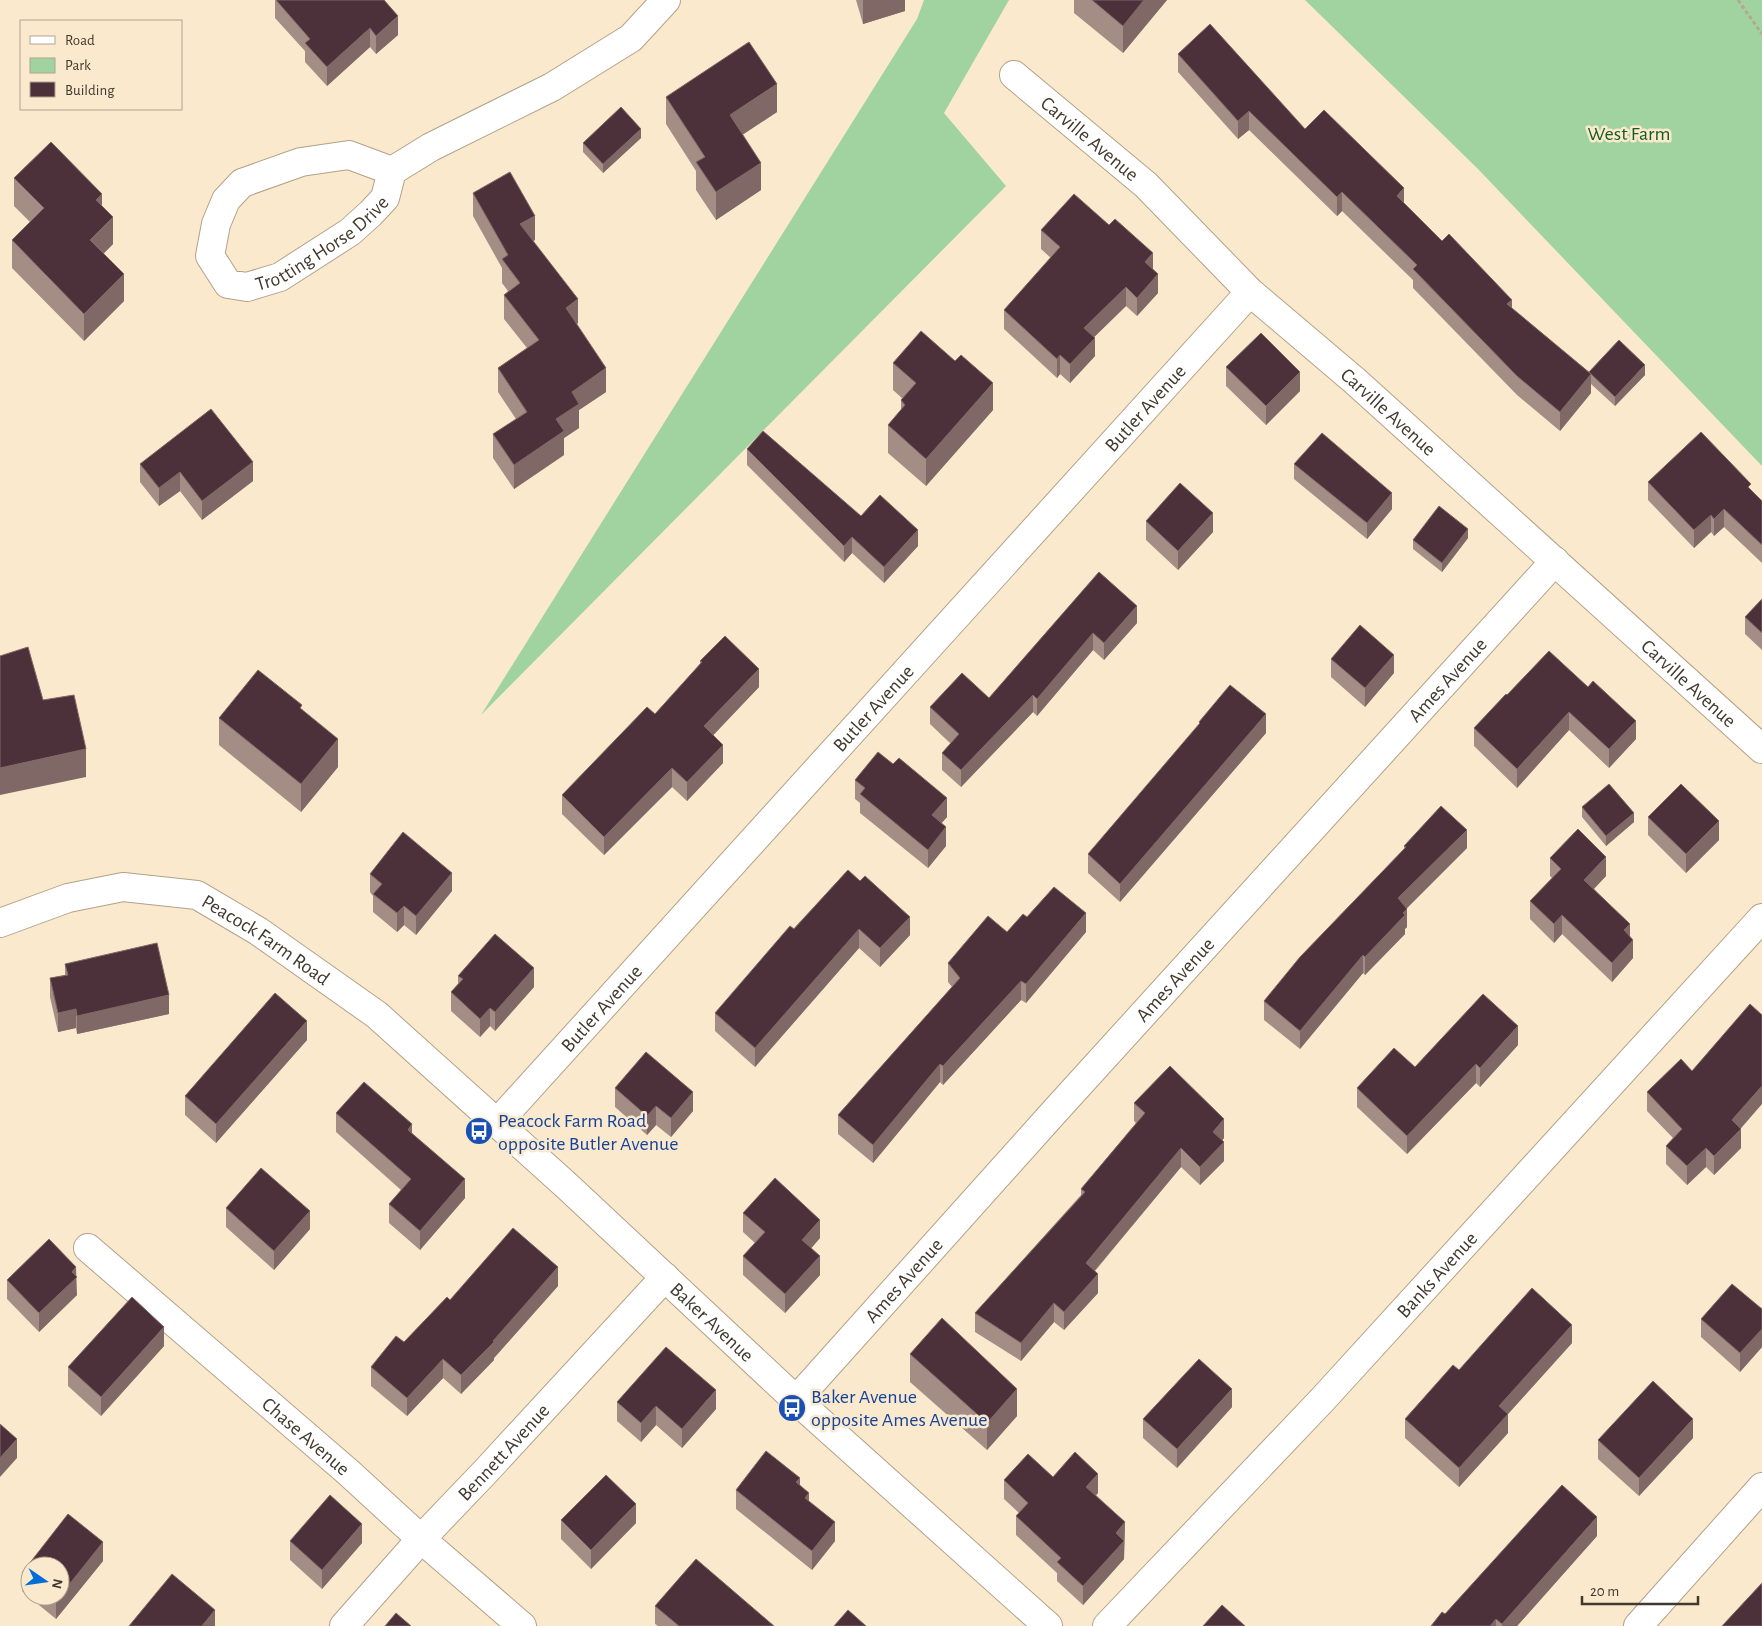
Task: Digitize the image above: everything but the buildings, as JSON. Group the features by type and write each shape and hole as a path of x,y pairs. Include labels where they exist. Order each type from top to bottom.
{"street":[{"name":"Trotting Horse Drive","path":"392,171 349,156 302,162 242,183 226,200 216,224 210,256 228,284 247,287 280,276 350,232 371,213 385,198 392,171 431,147 552,87 631,38 666,0"},
{"name":"Carville Avenue","path":"1014,75 1146,185 1250,292 1355,381 1762,749"},
{"name":"Butler Avenue","path":"497,1123 1250,292"},
{"name":"Ames Avenue","path":"796,1400 1056,1110 1555,561"},
{"name":"Peacock Farm Road","path":"0,923 68,898 123,887 197,895 258,931 377,1015"},
{"name":"Banks Avenue","path":"1107,1626 1323,1400 1762,918"},
{"name":"Baker Avenue","path":"377,1015 665,1277 796,1400 1048,1626"},
{"name":"Chase Avenue","path":"88,1248 348,1472 421,1539 522,1626"},
{"name":"Bennett Avenue","path":"344,1626 421,1539 665,1277"},
{"path":"1638,1626 1762,1488"}],"path":[{"path":"1738,0 1762,34"}],"green space":[{"path":"924,0 1009,0 944,113 1006,186 481,715 917,19"},
{"name":"West Farm","path":"1305,0 1762,0 1762,466 1477,168"}],"place":[{"name":"Peacock Farm Road opposite Butler Avenue","path":"479,1131"},
{"name":"Baker Avenue opposite Ames Avenue","path":"792,1408"}]}
